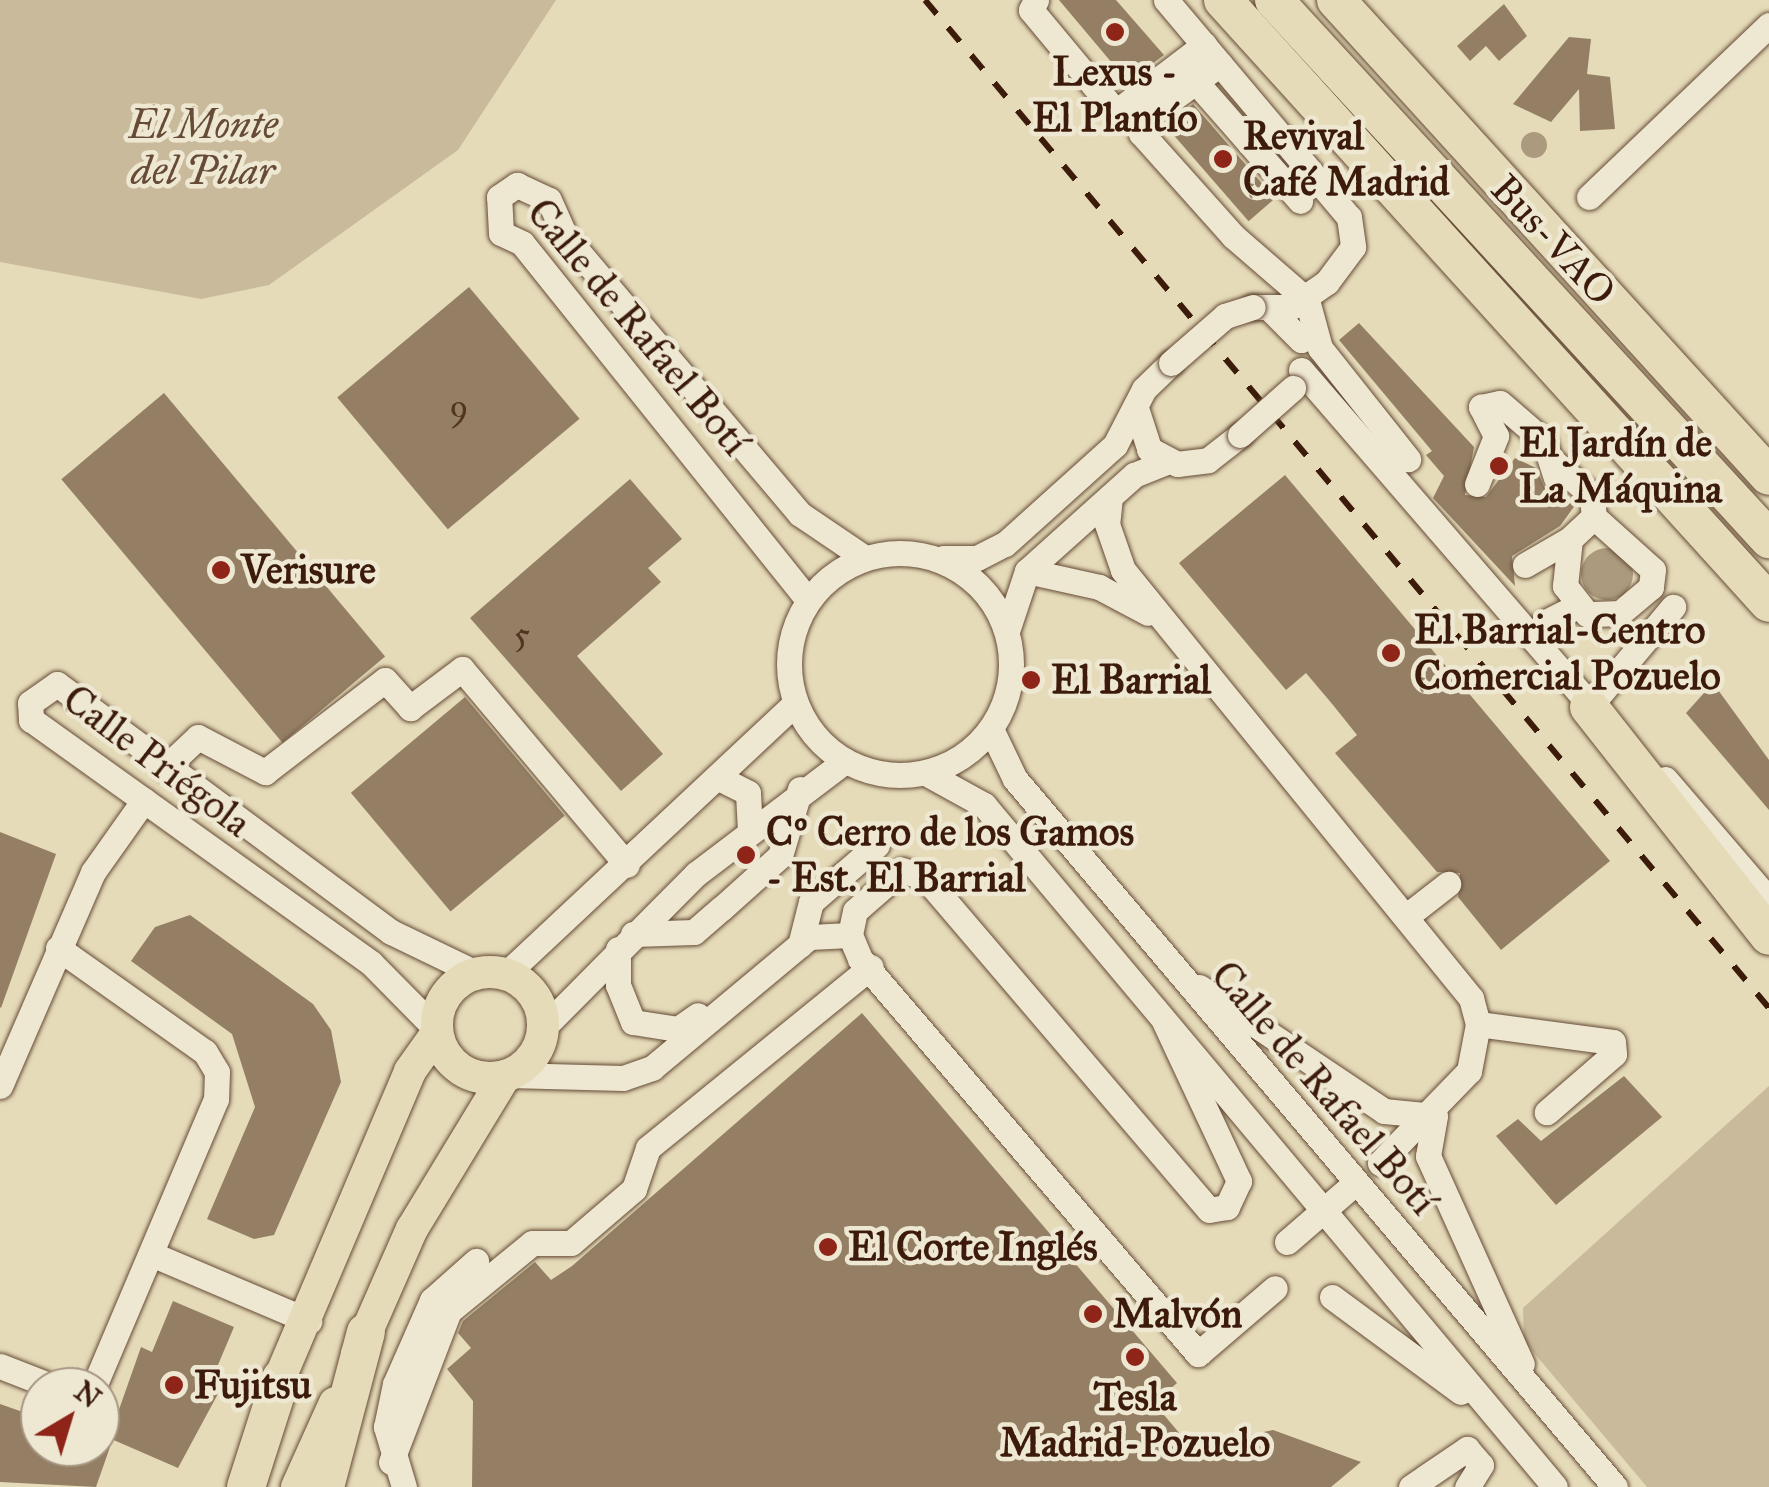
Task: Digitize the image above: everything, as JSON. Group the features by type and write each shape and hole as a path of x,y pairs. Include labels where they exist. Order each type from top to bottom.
{"highway":[{"path":"1223,0 1769,603"},
{"name":"Bus-VAO","path":"1274,0 1769,538"},
{"path":"1336,0 1769,476"},
{"path":"1589,708 1769,936"},
{"path":"325,1487 366,1332"},
{"path":"246,1487 281,1378"}],"main road":[{"path":"225,1487 309,1321 410,1071 438,1032 443,1000 491,974 534,994 544,1028 534,1056 507,1076 412,1229 297,1487"},
{"path":"438,1032 455,1064 507,1076"}],"street":[{"path":"1036,0 1031,10 1116,112 1212,54"},
{"path":"933,557 985,592 1007,631 1012,672 991,729 926,773 898,776 845,762 795,704 788,669 808,600 865,558 992,552 1115,446 1137,411 1144,389 1225,316 1307,300 1348,259 1349,217 1166,0"},
{"path":"1589,196 1769,25"},
{"path":"1212,54 1196,82 1141,133 1233,236 1307,300 1320,348 1408,459"},
{"path":"1196,82 1300,201"},
{"name":"Calle de Rafael Botí","path":"808,600 522,243 501,233 499,197 534,186 549,200 566,236 800,514 865,558"},
{"path":"1007,631 1027,571 1110,497 1168,461 1208,460 1240,435 1297,379 1307,300"},
{"path":"1262,308 1301,340"},
{"path":"1297,379 1332,410 1589,708 1698,812 1769,900"},
{"path":"1477,484 1496,436 1481,407 1500,402 1526,418 1555,470 1592,496 1594,518"},
{"path":"1137,411 1141,435 1168,461"},
{"path":"1110,497 1107,524 1124,570 1457,974 1478,1024 1469,1071 1435,1116 1380,1163"},
{"path":"1525,565 1570,539 1594,518"},
{"path":"1544,623 1578,605 1620,613 1651,587 1653,570 1632,543 1594,518"},
{"path":"1570,539 1565,586 1578,605"},
{"path":"1027,571 1099,587 1169,626"},
{"path":"1589,708 1673,607"},
{"path":"165,768 198,737 265,772 385,680 410,708 462,669 627,865"},
{"name":"Calle Priégola","path":"438,1032 371,964 31,720 30,703 57,684 165,768 391,932 491,974"},
{"path":"491,974 627,865 723,780 795,704"},
{"name":"Calle de Rafael Botí","path":"991,729 1007,768 1614,1487"},
{"path":"544,1028 626,942 750,831 800,789 845,762"},
{"name":"Calle de Rafael Botí","path":"926,773 970,792 1019,846 1496,1418 1539,1476"},
{"path":"723,780 748,793 750,831"},
{"path":"626,942 694,932 743,890 780,856 800,789"},
{"path":"0,1086 93,872 144,800"},
{"path":"1019,846 1026,827 1042,827 1136,938 1384,1111 1435,1116"},
{"path":"800,945 811,902 877,845"},
{"path":"1164,1022 1239,1182 1227,1207 1209,1210 926,878 902,870 854,912 850,935 870,967 1198,1354 1275,1288"},
{"path":"1408,916 1448,884"},
{"path":"507,1076 623,1078 652,1068 800,945 850,935"},
{"path":"626,942 624,1007 656,1031 678,1029 755,966"},
{"path":"58,948 206,1052 217,1072 216,1098 103,1367"},
{"path":"391,1462 450,1311 532,1244 571,1243 634,1189 648,1148 870,967"},
{"path":"1478,1024 1613,1042 1614,1054 1547,1112"},
{"path":"1435,1116 1428,1156 1536,1396"},
{"path":"1287,1242 1355,1183"},
{"path":"151,1254 309,1321"},
{"path":"404,1487 391,1462 386,1427 412,1332 476,1261"},
{"path":"1332,1297 1496,1418"},
{"path":"1539,1476 1566,1430"},
{"path":"1411,1487 1466,1448 1482,1465 1466,1487"}],"green space":[{"name":"El Monte del Pilar","path":"0,0 556,0 458,150 269,285 201,299 0,262"},
{"path":"1769,1086 1769,1487 1647,1487 1524,1341 1523,1308"}],"shaded area":[{"path":"1534,132 1543,136 1547,145 1543,154 1534,158 1525,154 1521,145 1525,136"},
{"path":"1607,548 1626,555 1633,574 1626,593 1607,600 1588,593 1581,574 1588,555"}],"building":[{"name":"Lexus - El Plantío","path":"1059,0 1116,0 1164,55 1128,82"},
{"path":"1504,4 1527,36 1499,61 1486,46 1470,61 1457,46"},
{"path":"1569,37 1591,39 1587,74 1610,77 1615,129 1580,131 1579,89 1551,122 1513,104"},
{"name":"Revival Café Madrid","path":"1193,104 1275,198 1249,221 1167,127"},
{"path":"469,287 580,419 448,529 337,398"},
{"path":"1359,323 1474,447 1465,495 1486,497 1515,458 1536,468 1546,491 1576,504 1560,526 1512,556 1515,586 1433,498 1444,476 1426,455 1432,451 1339,340"},
{"path":"164,393 385,657 282,743 61,479"},
{"path":"1285,475 1610,861 1501,950 1458,897 1460,873 1437,872 1335,753 1357,735 1333,705 1306,673 1286,690 1179,563"},
{"path":"630,479 682,539 648,568 661,582 577,656 663,754 621,791 470,618"},
{"path":"1713,683 1769,760 1769,810 1686,713"},
{"path":"465,697 565,816 450,912 351,793"},
{"path":"0,832 56,854 1,1008 0,1007"},
{"path":"190,915 313,1004 331,1030 341,1082 274,1235 254,1239 207,1219 255,1107 232,1034 131,961 155,927"},
{"name":"El Corte Inglés","path":"862,1013 1177,1383 1154,1403 1191,1447 1273,1430 1361,1462 1331,1487 472,1487 473,1401 447,1369 471,1348 458,1333 463,1321 535,1262 551,1280 572,1266"},
{"path":"1624,1076 1662,1117 1556,1205 1496,1136 1518,1119 1541,1141"},
{"name":"Fujitsu","path":"173,1301 234,1327 215,1372 227,1377 178,1468 120,1443 120,1407 141,1347 152,1352"},
{"path":"0,1404 20,1411 20,1467 103,1467 96,1487 0,1482"}],"railway":[{"path":"925,0 1769,1008"}],"place":[{"name":"Lexus - El Plantío","path":"1115,32"},
{"name":"Revival Café Madrid","path":"1223,159"},
{"name":"El Jardín de La Máquina","path":"1499,466"},
{"name":"Verisure","path":"221,570"},
{"name":"El Barrial-Centro Comercial Pozuelo","path":"1391,653"},
{"name":"El Barrial","path":"1031,680"},
{"name":"Cº Cerro de los Gamos - Est. El Barrial","path":"746,855"},
{"name":"El Corte Inglés","path":"828,1247"},
{"name":"Malvón","path":"1093,1314"},
{"name":"Tesla Madrid-Pozuelo","path":"1135,1357"},
{"name":"Fujitsu","path":"174,1385"}]}
